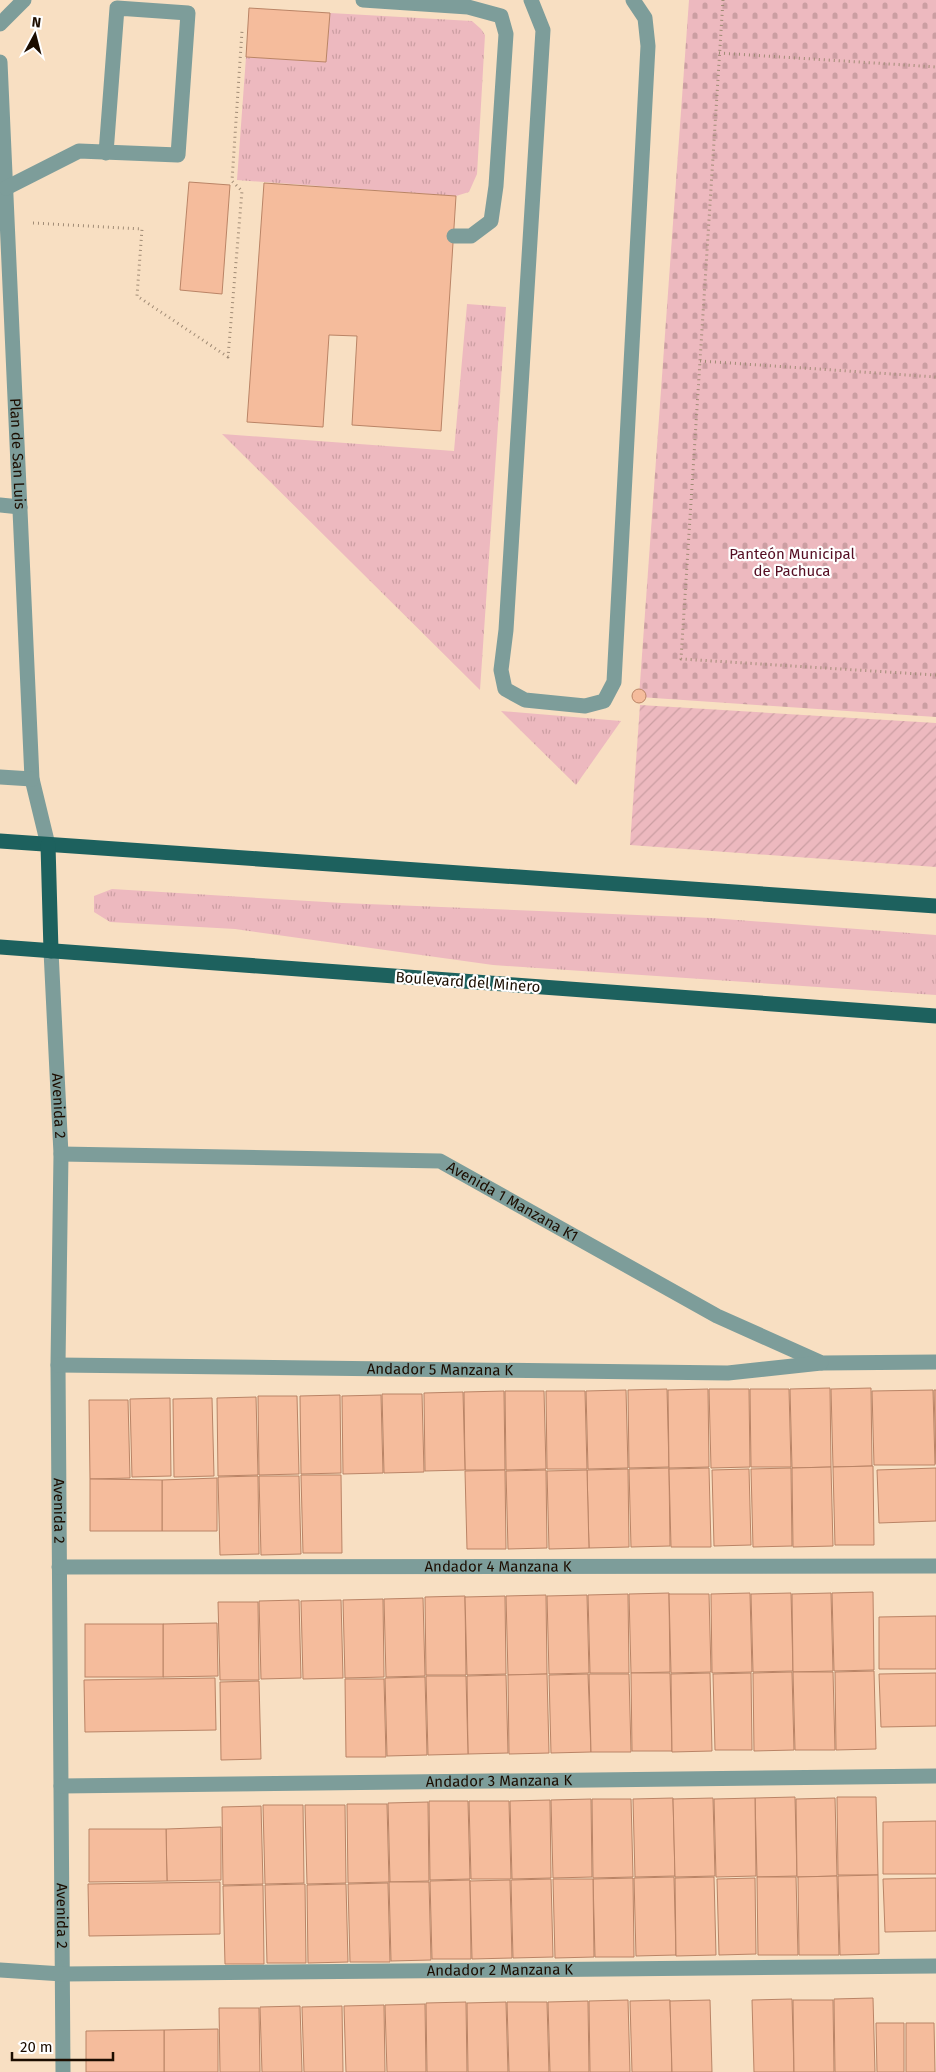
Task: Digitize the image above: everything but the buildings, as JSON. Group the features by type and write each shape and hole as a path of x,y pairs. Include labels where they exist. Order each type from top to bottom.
{"main road":[{"path":"0,841 936,906"},
{"path":"48,845 51,951"},
{"name":"Boulevard del Minero","path":"0,947 936,1016"}],"street":[{"path":"0,24 24,0"},
{"path":"363,0 468,7 501,16 506,34 496,186 491,221 471,236 454,236"},
{"path":"531,0 543,30 506,630 501,670 505,689 525,700 585,706 604,701 614,682 648,46 645,18 633,0"},
{"path":"6,188 79,151 178,155 188,13 117,8 106,152"},
{"name":"Plan de San Luis","path":"0,62 7,222 5,277 20,507 32,779 48,845"},
{"path":"0,505 20,507"},
{"path":"0,777 32,779"},
{"name":"Avenida 2","path":"51,951 60,1154 58,1365 63,2072"},
{"name":"Avenida 1 Manzana K1","path":"60,1154 440,1161 717,1316 822,1363 936,1362"},
{"name":"Andador 5 Manzana K","path":"58,1365 728,1372 822,1363"},
{"name":"Andador 4 Manzana K","path":"59,1567 936,1566"},
{"name":"Andador 3 Manzana K","path":"61,1786 936,1776"},
{"name":"Andador 2 Manzana K","path":"0,1970 63,1974 936,1966"}],"path":[{"path":"722,0 681,660 936,675"},
{"path":"7,222 142,229 137,296 228,357 242,191 232,181 242,32"},
{"path":"719,53 936,67"},
{"path":"700,361 936,378"}],"green space":[{"name":"Panteón Municipal de Pachuca","path":"689,0 936,0 936,717 639,697"},
{"path":"330,13 472,21 481,29 485,35 477,174 469,192 456,196 237,180 246,57 326,62"},
{"path":"467,304 506,307 480,690 222,434 454,451"},
{"path":"640,705 936,723 936,867 630,845"},
{"path":"501,711 621,721 576,785"},
{"path":"112,889 342,903 711,918 936,935 936,995 493,965 235,929 110,922 94,912 94,896"}]}
